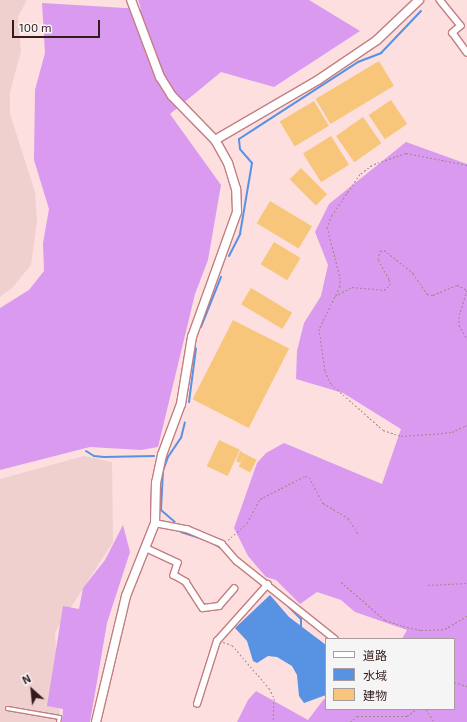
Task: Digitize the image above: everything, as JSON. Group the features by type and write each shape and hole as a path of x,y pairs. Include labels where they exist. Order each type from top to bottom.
{"street":[{"path":"96,722 126,596 155,523 156,483 162,455 182,404 192,337 237,212 236,189 232,175 215,140 172,96 160,77 131,0"},
{"path":"440,0 461,26 453,33 467,52"},
{"path":"215,140 318,80 377,40 416,1"},
{"path":"155,523 187,529 222,544 237,561 268,584 300,613 334,638"},
{"path":"146,548 178,563 174,575 186,582 203,608 219,606 234,589"},
{"path":"197,704 217,641 268,584"}],"lane":[{"path":"7,708 59,717 58,722"}],"path":[{"path":"467,165 406,153 372,165 360,174 332,215 328,227 340,277 340,286 319,329 325,371 340,392 376,425 391,434 401,436 452,432 467,425"},
{"path":"334,296 352,287 384,290 390,285 389,279 378,259 380,251 384,250 413,273 426,294 433,295 457,285 467,290 459,317 459,325 467,339"},
{"path":"222,544 247,523 260,499 305,476 309,477 323,503 348,518 359,535"},
{"path":"341,582 385,620 403,626 433,630 445,629 467,616"},
{"path":"428,585 467,582"},
{"path":"217,641 232,645 269,688 274,698 273,722"},
{"path":"455,682 467,686"},
{"path":"350,722 357,716 407,716 416,710"},
{"path":"427,710 434,722"}],"shaded area":[{"path":"0,0 27,0 18,17 21,51 10,92 10,114 35,192 37,221 31,265 13,287 0,297"},
{"path":"138,0 309,0 360,31 274,87 221,72 170,114 221,185 208,260 195,294 158,447 141,450 90,447 0,470 0,308 29,290 44,271 43,243 49,209 34,160 35,90 45,53 42,3 141,9"},
{"path":"406,142 467,164 467,722 237,722 248,700 256,691 308,720 324,699 325,710 455,710 455,638 403,638 407,630 355,612 341,600 317,592 300,604 276,580 266,577 248,556 234,528 257,463 266,453 284,443 382,484 401,429 343,393 296,379 297,351 304,323 321,296 328,265 315,232 329,204"},
{"path":"84,456 112,462 113,542 55,632 60,722 0,722 0,479"},
{"path":"123,525 130,552 107,623 90,722 62,722 63,709 47,706 63,606 79,609 83,588 105,560"}],"water":[{"path":"270,595 289,617 325,644 325,695 304,703 299,696 297,675 292,666 277,657 268,656 257,663 253,661 247,641 235,628"}],"building":[{"path":"379,61 394,86 331,124 316,99"},
{"path":"391,100 407,124 385,139 369,115"},
{"path":"314,101 329,126 295,146 280,122"},
{"path":"363,117 381,143 354,162 336,136"},
{"path":"331,136 349,165 321,182 303,153"},
{"path":"301,168 327,194 316,205 290,179"},
{"path":"270,201 312,226 299,249 257,223"},
{"path":"274,242 301,258 287,280 261,264"},
{"path":"251,288 292,313 282,329 241,304"},
{"path":"233,320 289,349 249,428 193,399"},
{"path":"219,440 240,450 228,476 207,466"},
{"path":"240,451 245,454 240,463 236,461"},
{"path":"245,454 257,460 250,472 239,466"}],"waterway":[{"path":"229,256 240,234 252,163 240,149 239,139 358,62 381,53 421,11"},
{"path":"201,327 221,277"},
{"path":"189,402 196,348"},
{"path":"168,457 181,438 185,422"},
{"path":"86,451 94,456 104,457 154,456"},
{"path":"168,457 163,471 161,510 175,522"},
{"path":"181,532 206,540"},
{"path":"212,543 223,549"},
{"path":"283,601 301,619 301,627"}]}
